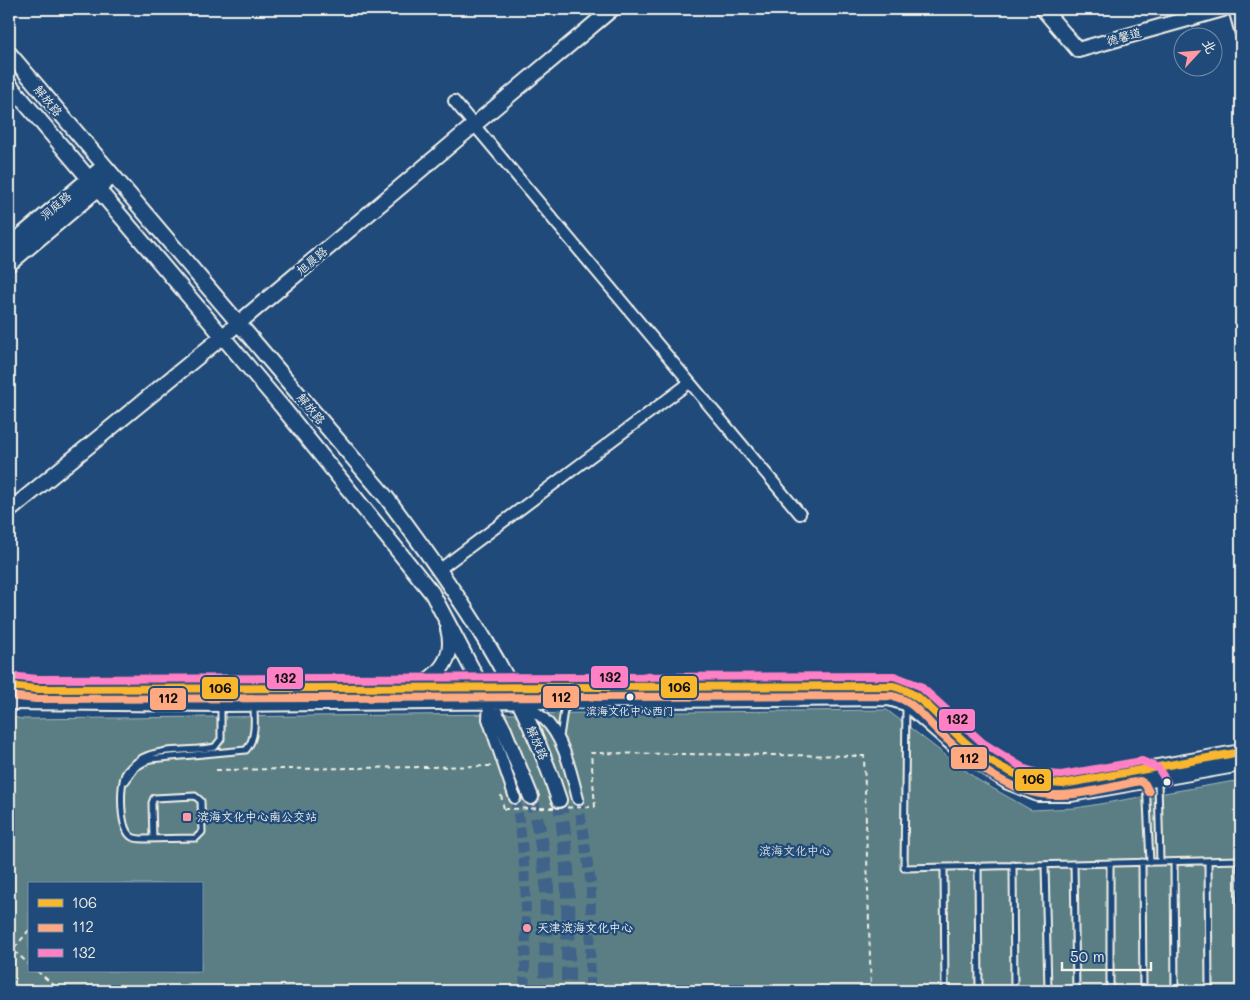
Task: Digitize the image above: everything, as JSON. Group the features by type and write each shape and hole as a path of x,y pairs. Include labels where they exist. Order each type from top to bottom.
{"street":[{"name":"旭晨路","path":"9,511 222,337 612,9"},
{"name":"德馨道","path":"1043,9 1078,50 1223,9"},
{"path":"1234,9 1241,34"},
{"name":"解放路","path":"9,53 108,172 239,322 386,497 440,569 473,617 511,686 543,755 559,800"},
{"name":"解放路","path":"9,84 390,539 432,593 490,702 515,755 531,797"},
{"path":"454,101 800,514"},
{"name":"洞庭路","path":"9,246 108,172"},
{"path":"9,264 93,185"},
{"path":"440,569 689,383"},
{"path":"407,689 432,678 447,659 450,638 443,614"},
{"path":"9,686 36,689 221,697"},
{"path":"253,697 511,686 888,686 907,696 972,758 1008,782 1027,791 1050,796 1071,794 1149,778 1241,764"},
{"path":"9,702 221,697 490,702 581,699 889,698 907,696"},
{"path":"518,700 543,718 560,742 578,799"},
{"path":"490,702 488,718 515,798"},
{"path":"1149,778 1241,752"}],"lane":[{"path":"907,696 904,868 1240,860 1241,991"},
{"path":"153,839 152,803 154,798 195,796 199,798 202,806 200,836 196,838 153,839 136,838 128,833 124,822 122,787 125,774 136,762 152,754 215,748 221,739 221,697"},
{"path":"136,838 129,830 125,807 125,788 132,771 141,763 156,758 246,750 252,741 253,697"},
{"path":"560,742 564,710 581,699"},
{"path":"1149,778 1160,862"},
{"path":"1149,778 1150,862"},
{"path":"1150,852 1153,859 1160,862"},
{"path":"1160,852 1171,862 1175,991"},
{"path":"1208,861 1209,991"},
{"path":"1142,862 1143,991"},
{"path":"1110,863 1110,991"},
{"path":"1074,864 1076,991"},
{"path":"1013,865 1014,991"},
{"path":"1045,865 1048,991"},
{"path":"978,866 979,991"},
{"path":"944,867 945,991"}],"path":[{"path":"501,792 504,810 595,807 591,753 864,756 872,991"},
{"path":"216,770 497,766"},
{"path":"28,931 13,950 28,963"},
{"path":"38,972 61,991"}],"green space":[{"name":"滨海文化中心","path":"887,710 978,780 1031,810 1076,808 1241,780 1241,991 9,991 9,716 22,719"}],"tunnel":[{"path":"531,797 540,833 547,883 546,991"},
{"path":"515,798 526,894 524,991"},
{"path":"578,799 591,884 590,991"},
{"path":"559,800 567,871 568,991"}],"transit line":[{"name":"132","path":"10,676 37,679 894,676 920,686 983,743 1025,769 1038,773 1061,775 1142,761 1158,768 1167,782"},
{"name":"106","path":"9,686 36,689 893,686 909,692 923,702 960,738 1000,767 1015,774 1046,783 1063,784 1241,752"},
{"name":"112","path":"9,696 36,699 892,696 912,705 939,732 976,764 1004,782 1019,788 1034,793 1061,795 1095,791 1140,781 1145,784 1149,792"}],"place":[{"name":"滨海文化中心西门","path":"630,697"},
{"name":"滨海文化中心南公交站","path":"187,817"},
{"name":"天津滨海文化中心","path":"527,928"}]}
